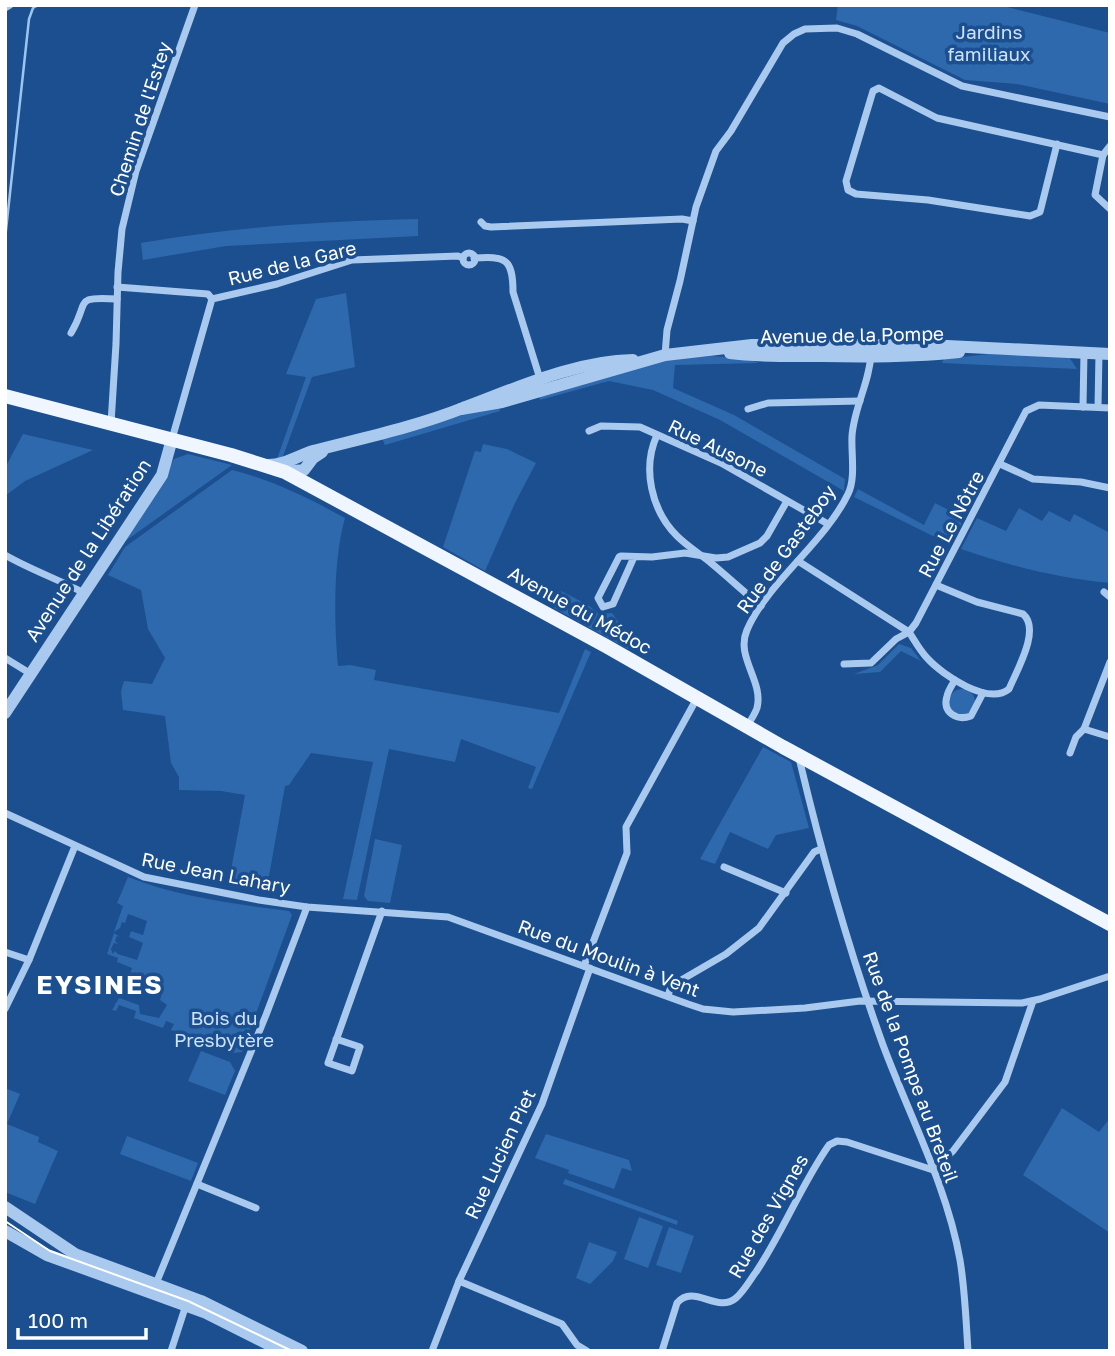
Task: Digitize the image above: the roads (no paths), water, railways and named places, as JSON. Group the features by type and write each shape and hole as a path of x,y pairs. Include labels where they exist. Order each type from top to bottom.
{"main road":[{"name":"Avenue du Médoc","path":"5,396 173,439 285,472 1110,924"}],"street":[{"path":"5,8 10,5"},
{"name":"Chemin de l'Estey","path":"111,424 122,229 136,171 195,5"},
{"path":"665,355 667,330 681,281 693,221 716,151 783,43 794,34 805,29 837,28 857,34 962,86 1110,117"},
{"path":"1057,144 1040,212 1030,216 928,200 856,194 848,190 846,181 873,91 879,88 937,118 1057,144 1103,155"},
{"path":"1110,146 1103,155 1095,195 1110,209"},
{"path":"481,222 491,227 682,219 693,221"},
{"name":"Rue de la Gare","path":"212,299 276,285 352,260 463,258 468,253 474,258 499,256 507,262 513,292 542,385"},
{"name":"Rue de la Gare","path":"117,287 208,294 212,299"},
{"path":"71,333 86,299 117,299"},
{"name":"Rue de la Gare","path":"173,439 212,299"},
{"name":"Avenue de la Pompe","path":"268,465 287,463 303,455 542,385 611,360 644,360 665,355 711,351 751,356 871,351 926,356 995,349 1105,354"},
{"name":"Rue de Gasteboy","path":"747,727 758,701 746,655 744,642 747,630 761,606 828,524 850,490 852,435 869,371 871,351"},
{"path":"1084,353 1083,407 1110,408"},
{"path":"1098,407 1105,354"},
{"path":"748,409 768,403 860,401"},
{"name":"Rue Le Nôtre","path":"909,632 1029,408 1039,405 1083,407"},
{"name":"Rue Ausone","path":"589,431 600,426 634,425 721,463 828,524"},
{"path":"657,435 648,462 653,495 659,511 678,537 761,606"},
{"name":"Avenue de la Libération","path":"5,712 162,475 173,439"},
{"name":"Avenue de la Pompe","path":"304,470 313,458 328,449"},
{"path":"1000,464 1033,479 1082,482 1110,488"},
{"path":"285,472 304,470 304,475 312,485"},
{"path":"634,556 612,604 605,607 600,605 598,598 616,558 634,556 685,553 722,558 751,548 767,536 787,501"},
{"path":"5,555 84,593"},
{"path":"798,561 909,632 929,660 955,680 983,693 998,695 1009,689 1030,635 1031,624 1023,614 977,602 936,584"},
{"path":"844,664 871,663 896,639 909,632"},
{"path":"5,658 31,674"},
{"path":"1070,753 1076,737 1084,729 1110,663"},
{"path":"955,680 947,695 946,704 954,716 961,719 971,716 983,693"},
{"name":"Rue Lucien Piet","path":"432,1351 459,1281 542,1104 627,853 626,827 697,698"},
{"path":"1084,729 1110,737"},
{"name":"Rue de la Pompe au Breteil","path":"799,756 821,849 882,1043 933,1170 960,1260 968,1351"},
{"name":"Rue Jean Lahary","path":"5,813 144,877 259,900 307,906"},
{"path":"5,1009 29,960 75,846"},
{"path":"668,996 671,986 726,954 760,928 814,852 821,849"},
{"path":"724,867 786,893"},
{"path":"155,1288 266,1015 307,906"},
{"name":"Rue du Moulin à Vent","path":"307,906 448,917 702,1009 733,1012 805,1008 869,1000 966,1003 1033,1001 1110,976"},
{"path":"336,1039 360,1047 352,1071 328,1063 336,1039 382,911"},
{"path":"5,951 29,960"},
{"path":"933,1170 953,1151 1005,1082 1033,1001"},
{"name":"Rue des Vignes","path":"662,1351 681,1298 687,1295 696,1296 725,1303 733,1301 740,1294 764,1260 828,1145 837,1141 847,1142 933,1170"},
{"path":"197,1184 256,1208"},
{"path":"5,1207 75,1254 302,1351"},
{"path":"5,1231 20,1242 48,1255 155,1288"},
{"path":"459,1281 562,1324 577,1345 586,1351"},
{"path":"171,1351 188,1301"},
{"path":"188,1301 282,1351"}],"waterway":[{"path":"5,239 29,19 33,8 38,5"}],"tram line":[{"path":"5,1221 50,1251 188,1301 292,1351"}],"district":[{"name":"EYSINES","path":"100,985"}],"park label":[{"name":"Jardins familiaux","path":"989,43"},
{"name":"Bois du Presbytère","path":"224,1029"}]}
